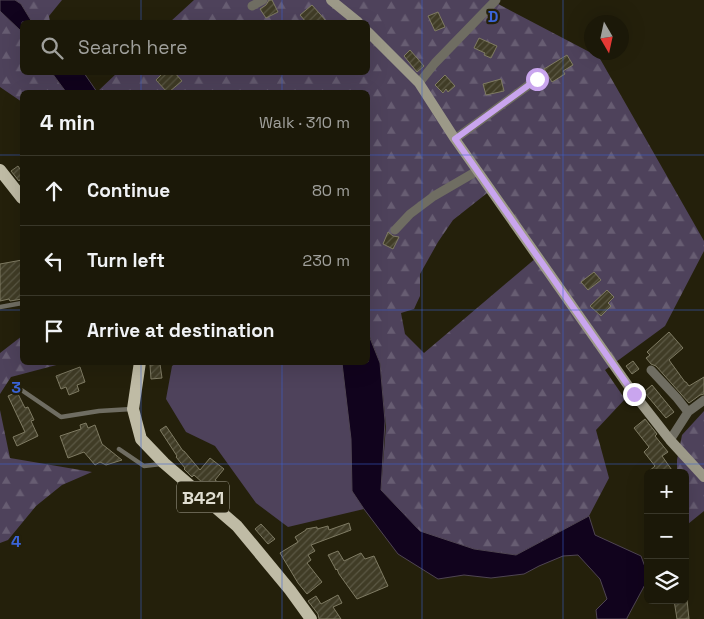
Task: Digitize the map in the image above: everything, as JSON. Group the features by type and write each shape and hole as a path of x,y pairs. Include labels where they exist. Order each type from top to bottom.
{"main road":[{"path":"0,170 20,195"},
{"name":"B421","path":"140,365 133,409 141,439 164,463 237,526 290,590 311,619"}],"street":[{"path":"252,6 263,0"},
{"path":"331,0 356,20"},
{"path":"419,83 435,63 496,0"},
{"path":"370,34 419,83 477,171 634,394 670,440 704,478"},
{"path":"455,139 537,79"},
{"path":"395,230 410,214 434,196 477,171"},
{"path":"651,370 678,398 688,412"},
{"path":"670,440 688,412 704,400"}],"lane":[{"path":"0,307 20,303"},
{"path":"20,389 61,417 99,411 133,409"},
{"path":"119,449 144,466 164,463"}],"green space":[{"path":"15,0 62,0 49,16 50,20 31,20 21,4"},
{"path":"194,0 493,0 584,49 584,60 601,60 704,241 704,251 665,326 605,370 625,399 596,430 609,478 589,516 516,555 474,549 420,532 381,490 386,426 380,363 370,337 370,90 99,90 115,75 370,75 370,20 172,20","holes":["470,152 536,258 424,353 405,334 401,313 414,309 420,296 420,274 438,242 453,220 491,190"]},
{"path":"0,11 20,29 20,75 53,75 65,90 20,90 20,101 0,87"},
{"path":"20,338 20,365 56,365 11,377 0,394 0,353"},
{"path":"343,365 352,443 352,490 364,509 288,527 256,503 215,446 186,432 166,399 172,366"},
{"path":"0,410 10,458 92,472 62,485 36,506 8,540 0,543"},
{"path":"704,411 704,511 689,523 689,469 677,469 682,435"}],"shaded area":[{"path":"0,0 15,0 21,4 31,20 20,20 20,30 0,11"},
{"path":"53,75 85,75 96,90 65,90"},
{"path":"370,338 380,363 385,421 381,490 420,531 474,549 516,555 589,516 595,535 641,556 644,564 644,586 627,619 597,619 596,610 607,599 600,579 578,555 563,556 524,574 491,578 464,575 438,579 398,554 352,491 351,439 342,365 370,365"}],"building":[{"path":"269,0 272,0 278,12 266,18 260,9"},
{"path":"312,5 325,20 304,20 300,15"},
{"path":"438,12 445,27 435,31 428,16"},
{"path":"479,38 497,46 491,58 474,48"},
{"path":"410,50 424,66 417,72 404,56"},
{"path":"567,55 573,65 563,71 565,74 552,82 544,69"},
{"path":"161,75 177,75 182,81 171,90 165,90 156,80"},
{"path":"445,75 455,86 448,92 446,89 443,93 435,85"},
{"path":"501,79 504,91 486,95 483,84"},
{"path":"18,166 20,169 19,181 11,171"},
{"path":"388,232 393,236 399,237 393,249 383,244"},
{"path":"20,260 20,299 0,301 0,264"},
{"path":"594,272 601,280 588,290 581,282"},
{"path":"607,290 614,297 608,303 611,306 601,316 590,306"},
{"path":"669,332 683,348 669,360 685,382 689,386 704,377 704,394 689,403 656,366 651,364 646,358 650,355 647,352"},
{"path":"633,361 639,369 632,374 626,366"},
{"path":"150,365 160,365 162,378 151,379"},
{"path":"80,367 85,382 77,385 79,391 69,395 66,387 61,389 56,376"},
{"path":"652,385 674,412 666,418 644,392"},
{"path":"17,392 25,408 28,407 34,420 31,421 38,436 17,446 13,437 25,432 8,396"},
{"path":"645,419 657,434 655,436 668,452 662,456 671,469 652,469 655,466 644,452 649,447 634,428"},
{"path":"86,423 88,428 95,425 102,444 122,460 106,465 100,462 95,465 84,452 68,458 60,436 81,429 80,425"},
{"path":"166,426 183,451 200,470 210,458 224,469 215,480 219,483 212,491 184,469 160,430"},
{"path":"349,523 351,530 311,545 315,551 308,555 311,560 307,563 322,582 307,594 280,553 298,542 295,537 306,529 328,526 329,530"},
{"path":"261,524 275,539 268,544 255,529"},
{"path":"338,551 344,561 361,553 365,559 374,556 388,586 357,599 336,570 328,555"},
{"path":"338,595 342,603 333,607 341,619 319,619 318,614 308,601 316,596 321,604"},
{"path":"675,604 687,604 689,619 677,619"}],"route":[{"path":"537,79 455,139 634,394"}]}
